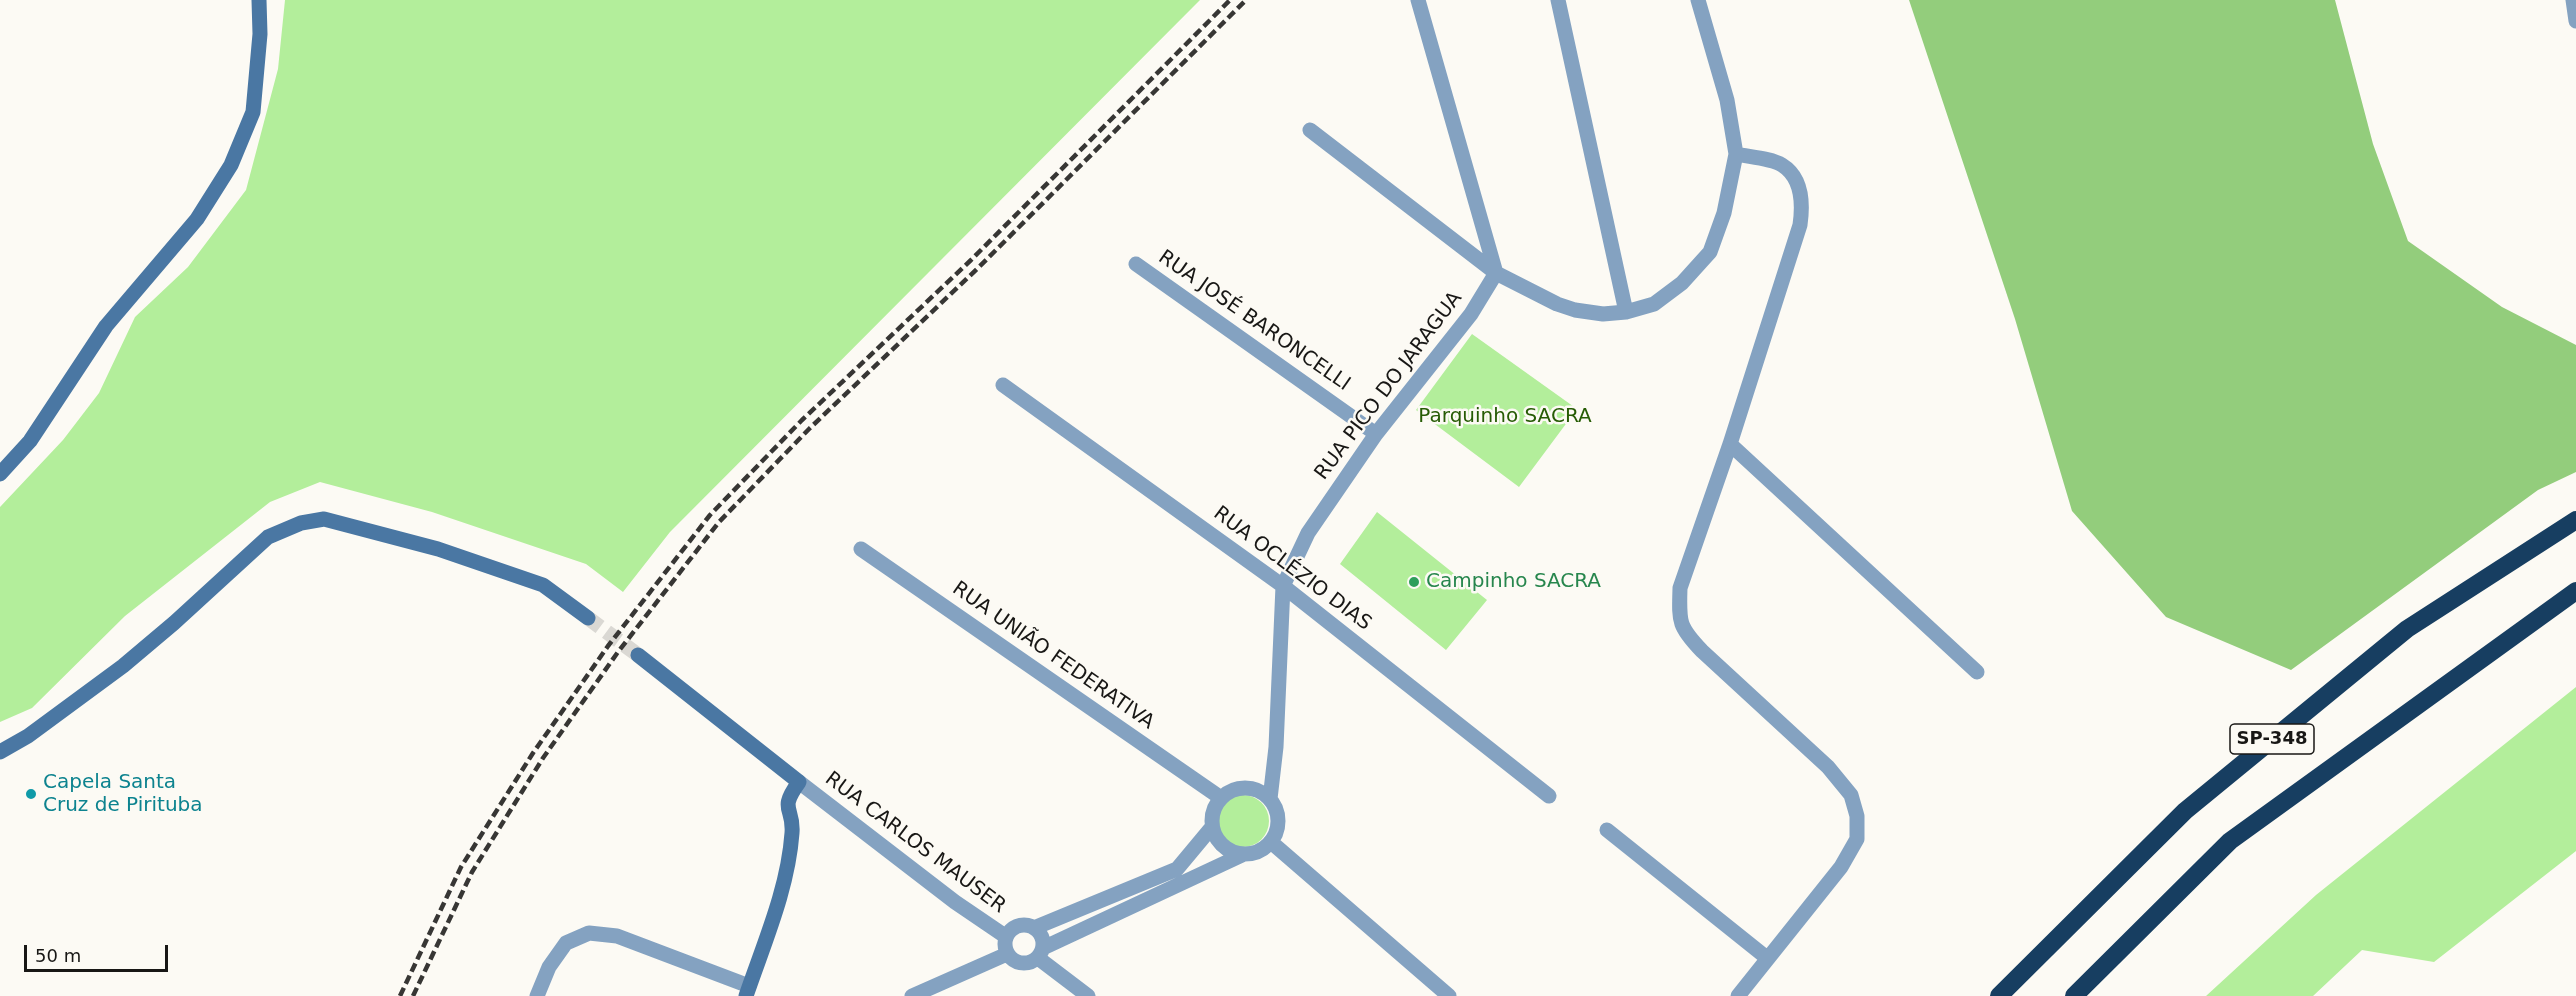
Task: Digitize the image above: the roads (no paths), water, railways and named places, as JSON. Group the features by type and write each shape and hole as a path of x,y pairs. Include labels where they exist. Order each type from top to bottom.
{"highway":[{"name":"SP-348","path":"1999,996 2185,811 2407,629 2576,520"},
{"name":"SP-348","path":"2074,996 2230,841 2576,591"}],"street":[{"path":"0,474 30,441 106,326 197,219 231,165 253,112 260,34 259,0"},
{"path":"1418,0 1496,273"},
{"path":"1558,0 1626,312"},
{"path":"1310,130 1496,273 1557,304 1575,310 1603,314 1626,312 1654,304 1682,283 1710,252 1724,213 1736,154 1727,100 1698,0"},
{"path":"2573,0 2576,21"},
{"path":"1736,154 1782,165 1796,179 1803,203 1800,225 1730,444 1680,588 1679,613 1684,632 1828,767 1851,795 1857,816 1857,839 1841,867 1738,996"},
{"name":"RUA JOSÉ BARONCELLI","path":"1137,264 1376,434"},
{"name":"RUA PICO DO JARAGUA","path":"1270,799 1276,747 1283,586 1308,533 1376,434 1471,314 1496,273"},
{"name":"RUA OCLÉZIO DIAS","path":"1003,385 1283,586 1549,796"},
{"path":"1730,444 1977,672"},
{"path":"0,752 28,736 123,666 174,623 267,537 301,523 324,519 438,549 543,585 588,618"},
{"name":"RUA UNIÃO FEDERATIVA","path":"861,549 1221,798"},
{"path":"537,996 549,968 566,943 590,933 617,936 747,991 782,892 792,831 787,808 789,798 800,782 639,655"},
{"name":"RUA CARLOS MAUSER","path":"800,782 955,902 1005,936"},
{"path":"1034,928 1177,869 1212,827 1215,806 1229,791 1240,788 1261,792 1270,799 1276,809 1277,832 1263,850 1242,855 1040,953 1030,963 1018,963 1007,954 1005,936 1017,927 1034,928 1039,934 1040,953 1088,996"},
{"path":"1212,827 1222,846 1242,855"},
{"path":"1607,830 1767,958"},
{"path":"1271,842 1449,996"},
{"path":"912,996 1007,954"}],"tunnel":[{"path":"588,618 638,655"}],"railway":[{"path":"400,996 461,867 533,753 608,646 710,515 802,420 971,260 1230,0"},
{"path":"413,996 472,872 543,758 618,652 719,522 810,428 979,267 1246,0"}],"place":[{"name":"Campinho SACRA","path":"1414,582"},
{"name":"Capela Santa Cruz de Pirituba","path":"31,794"}],"park label":[{"name":"Parquinho SACRA","path":"1505,417"}]}
